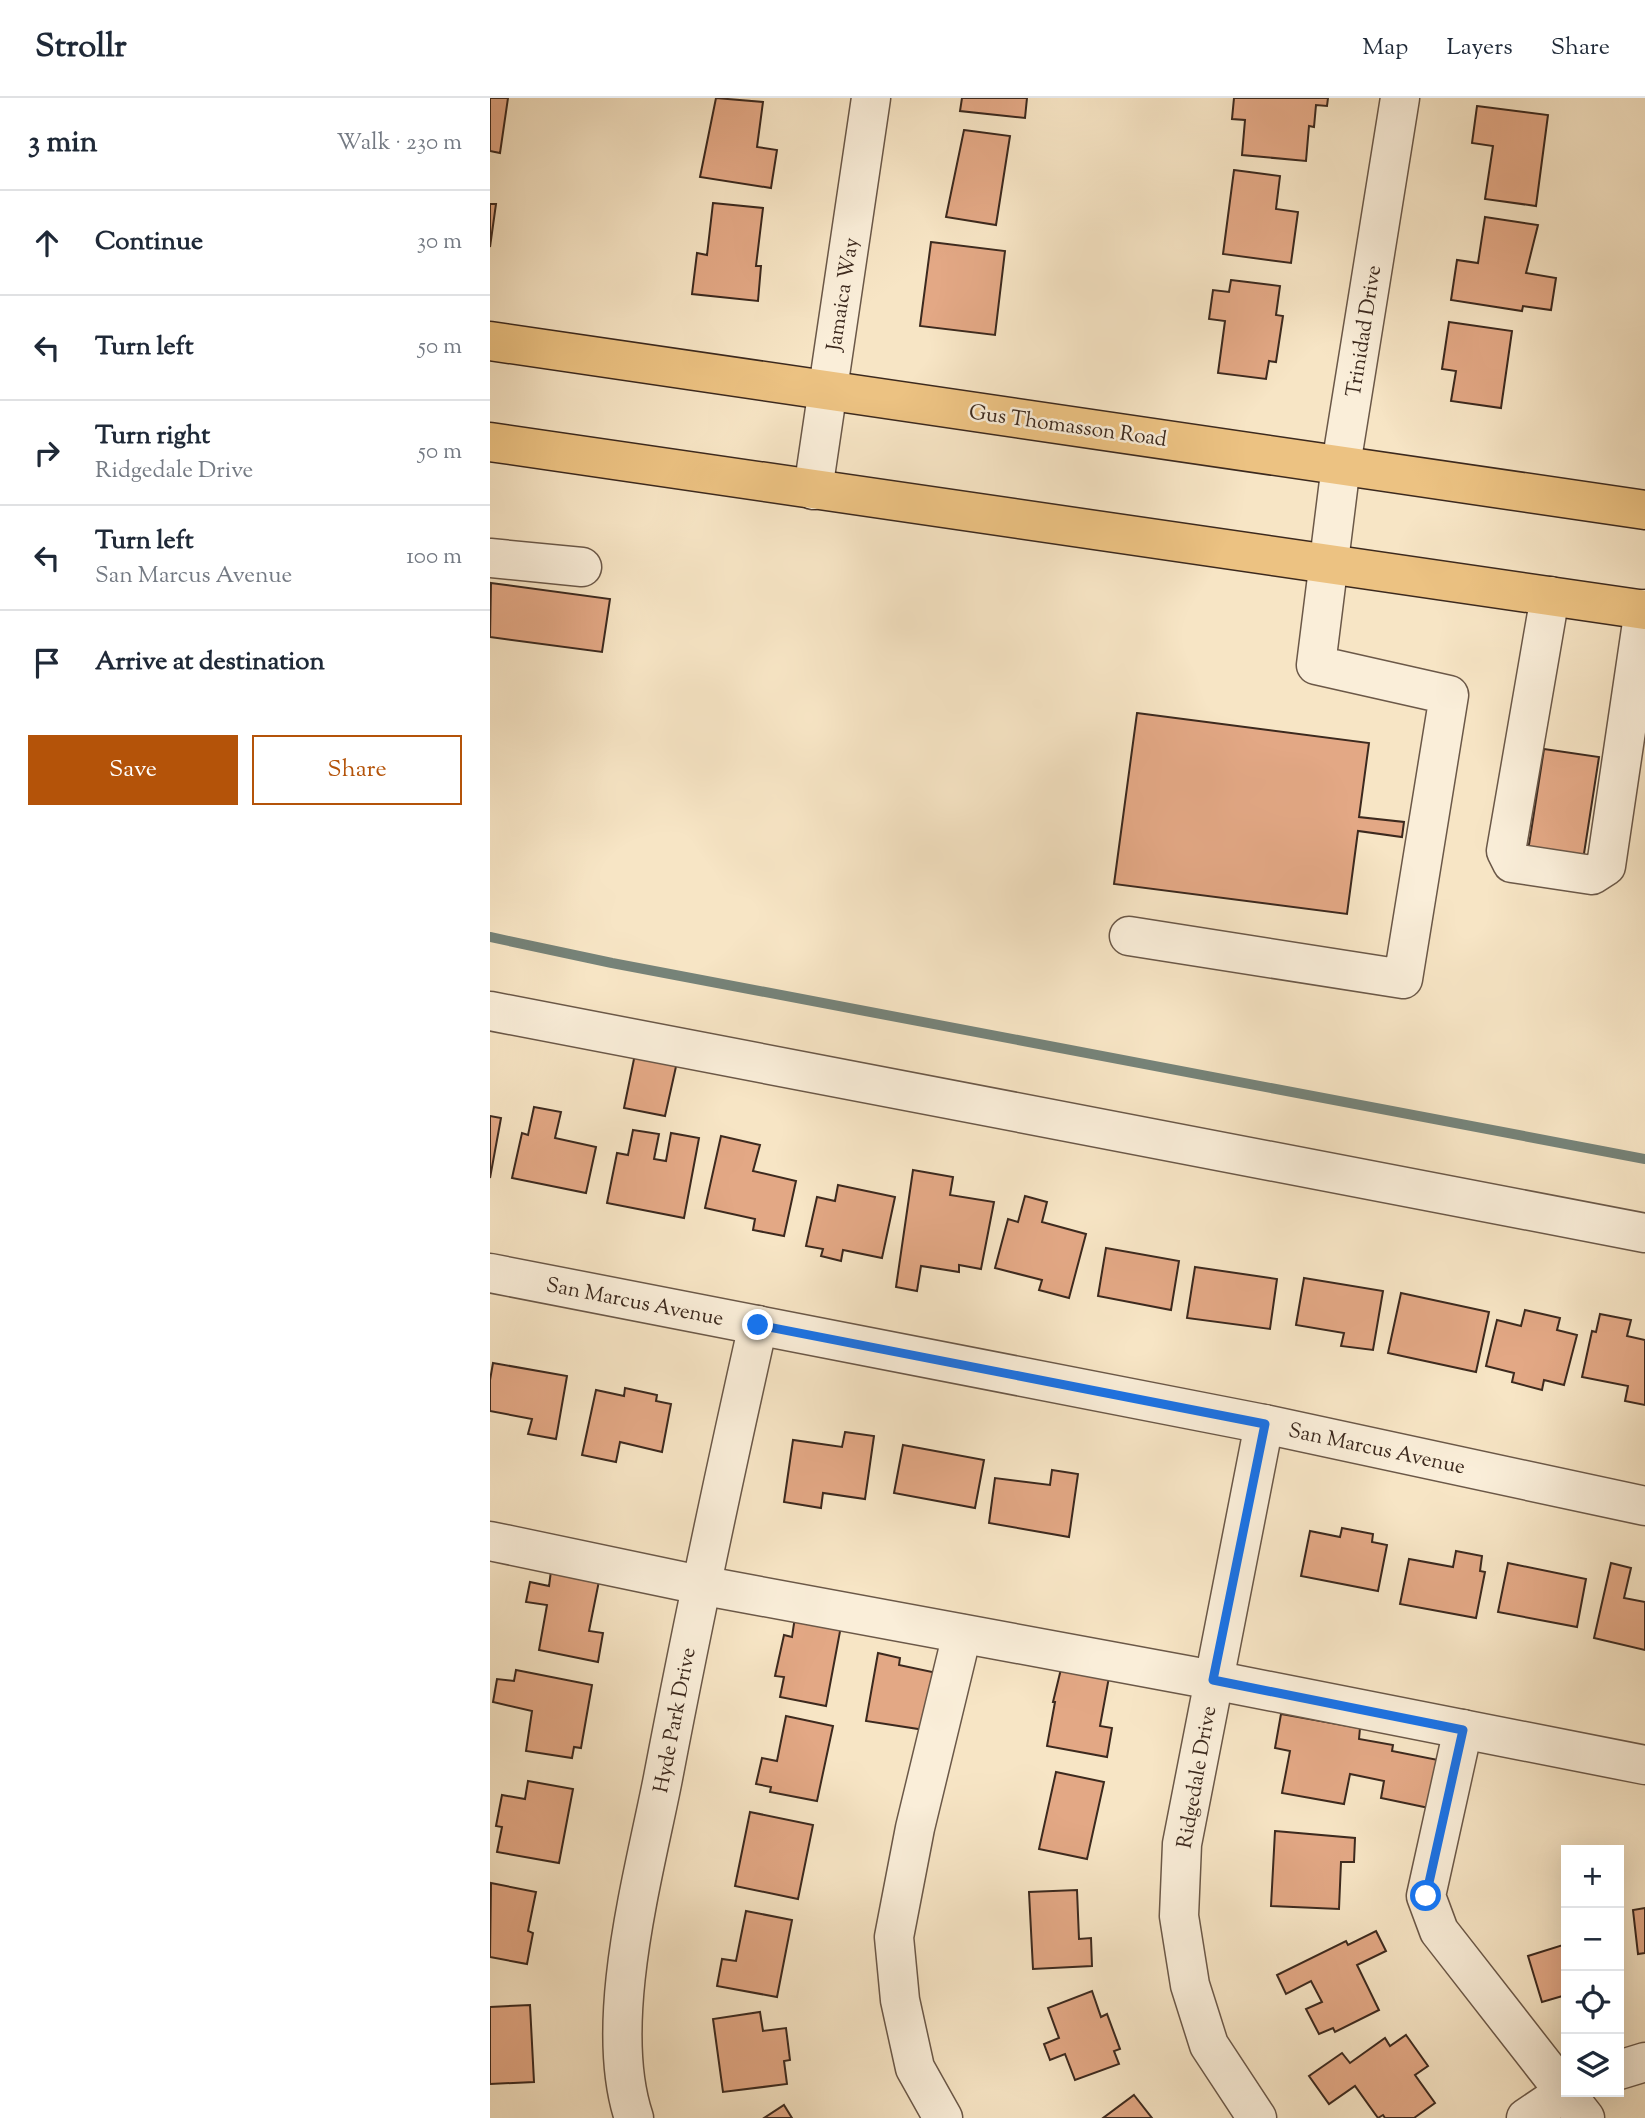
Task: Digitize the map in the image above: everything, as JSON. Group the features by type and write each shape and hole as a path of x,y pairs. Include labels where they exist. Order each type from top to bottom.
{"main road":[{"name":"Gus Thomasson Road","path":"490,341 1645,510"},
{"path":"490,442 1645,610"}],"street":[{"name":"Jamaica Way","path":"813,490 871,98"},
{"name":"Trinidad Drive","path":"1129,936 1403,979 1450,695 1316,665 1341,465 1400,98"},
{"path":"490,558 582,567"},
{"path":"1550,596 1506,850 1512,863 1592,875 1606,866 1645,610"},
{"path":"490,1012 1645,1233"},
{"name":"San Marcus Avenue","path":"490,1273 1265,1424 1645,1506"},
{"name":"Hyde Park Drive","path":"635,2118 628,2098 622,2029 629,1956 700,1585 758,1325"},
{"name":"Ridgedale Drive","path":"1256,2118 1209,2045 1190,1985 1179,1916 1182,1844 1265,1424"},
{"path":"490,1541 700,1585 1213,1680 1645,1765"},
{"path":"943,2118 915,2068 900,2000 894,1937 915,1828 962,1634"},
{"path":"1463,1730 1426,1896 1439,1931 1572,2100 1527,2118"},
{"path":"1624,2068 1645,2062"}],"building":[{"path":"490,98 508,98 500,153 490,151"},
{"path":"716,98 763,102 757,147 777,150 771,188 700,177"},
{"path":"962,98 1027,98 1025,118 960,111"},
{"path":"1234,98 1328,98 1327,106 1316,105 1314,127 1309,126 1306,161 1242,155 1245,120 1232,119"},
{"path":"1477,106 1548,115 1536,206 1485,199 1493,146 1472,143"},
{"path":"964,130 1010,136 996,225 946,217"},
{"path":"1234,170 1280,176 1276,209 1298,212 1291,263 1223,254"},
{"path":"713,203 763,208 756,266 761,266 758,301 692,294 697,253 707,255"},
{"path":"490,204 496,204 490,247"},
{"path":"1485,217 1538,225 1526,273 1556,278 1551,310 1523,306 1522,311 1451,300 1457,260 1478,263"},
{"path":"931,242 1005,251 995,335 920,326"},
{"path":"1231,280 1280,286 1276,315 1283,316 1276,362 1269,361 1266,379 1218,373 1225,321 1209,319 1213,290 1229,292"},
{"path":"1449,322 1512,331 1501,408 1451,401 1456,371 1442,369"},
{"path":"491,583 610,599 602,652 490,637"},
{"path":"1137,713 1369,743 1359,817 1404,822 1402,837 1358,831 1347,914 1114,884"},
{"path":"1544,749 1599,757 1583,860 1528,851"},
{"path":"635,1054 677,1062 665,1116 624,1108"},
{"path":"534,1107 561,1112 555,1138 596,1147 586,1193 512,1178 522,1133 528,1135"},
{"path":"490,1116 501,1118 490,1178"},
{"path":"633,1130 659,1134 654,1159 666,1161 671,1133 699,1138 684,1218 607,1203 617,1153 628,1155"},
{"path":"721,1136 760,1145 753,1171 796,1181 784,1236 753,1230 755,1219 705,1208"},
{"path":"913,1170 953,1177 950,1195 994,1202 981,1269 959,1265 959,1272 921,1266 917,1291 896,1287"},
{"path":"838,1185 895,1197 882,1258 843,1250 841,1261 821,1256 823,1249 806,1246 817,1197 835,1201"},
{"path":"1025,1196 1047,1202 1042,1222 1086,1234 1069,1298 1039,1290 1042,1280 995,1268 1008,1219 1018,1222"},
{"path":"1106,1248 1179,1261 1171,1310 1098,1296"},
{"path":"1195,1267 1277,1279 1270,1329 1187,1318"},
{"path":"1304,1278 1383,1291 1373,1350 1341,1346 1344,1333 1296,1325"},
{"path":"1401,1293 1489,1312 1476,1372 1388,1353"},
{"path":"1525,1310 1560,1318 1557,1330 1577,1335 1564,1385 1544,1380 1542,1390 1512,1382 1514,1373 1486,1366 1497,1320 1521,1326"},
{"path":"1600,1314 1631,1320 1627,1336 1645,1340 1645,1405 1625,1401 1628,1386 1582,1377 1592,1331 1596,1332"},
{"path":"493,1363 567,1376 556,1439 528,1434 532,1419 490,1411"},
{"path":"625,1388 657,1395 656,1401 671,1404 662,1452 620,1442 616,1462 582,1455 596,1390 624,1396"},
{"path":"845,1432 874,1436 865,1499 823,1493 821,1508 784,1502 793,1440 842,1447"},
{"path":"903,1445 984,1460 975,1508 894,1493"},
{"path":"1052,1470 1078,1474 1069,1537 989,1523 995,1478 1050,1485"},
{"path":"1342,1528 1373,1534 1372,1542 1387,1545 1378,1591 1301,1576 1310,1531 1340,1537"},
{"path":"1456,1551 1482,1556 1480,1571 1485,1572 1476,1618 1400,1604 1409,1559 1453,1567"},
{"path":"1508,1563 1586,1579 1577,1627 1498,1612"},
{"path":"1611,1563 1631,1568 1624,1598 1645,1602 1645,1650 1594,1638"},
{"path":"551,1571 599,1581 589,1631 603,1633 598,1662 539,1650 547,1605 526,1602 530,1582 549,1586"},
{"path":"795,1617 841,1626 826,1706 780,1697 784,1677 775,1676 784,1635 792,1637"},
{"path":"878,1653 900,1658 899,1665 937,1673 925,1730 866,1721"},
{"path":"1061,1669 1109,1677 1100,1726 1112,1728 1107,1757 1047,1746"},
{"path":"516,1670 592,1685 581,1748 574,1747 572,1758 526,1751 532,1711 493,1702 497,1679 514,1681"},
{"path":"1281,1714 1360,1728 1359,1739 1393,1745 1392,1751 1438,1760 1429,1808 1381,1798 1384,1781 1350,1774 1344,1804 1282,1793 1290,1751 1275,1748"},
{"path":"786,1716 833,1726 817,1801 770,1792 771,1787 756,1784 762,1758 777,1761"},
{"path":"1056,1772 1104,1782 1087,1859 1039,1849"},
{"path":"528,1781 573,1789 559,1863 497,1852 502,1827 496,1826 502,1795 525,1799"},
{"path":"750,1812 813,1825 798,1899 735,1886"},
{"path":"1275,1831 1355,1838 1354,1862 1341,1862 1339,1909 1271,1906"},
{"path":"491,1883 536,1892 528,1931 533,1933 527,1964 490,1957"},
{"path":"1077,1890 1079,1939 1091,1938 1092,1966 1033,1969 1029,1892"},
{"path":"1645,1908 1645,1953 1638,1954 1633,1910"},
{"path":"746,1911 792,1920 777,1997 717,1986 722,1959 736,1961"},
{"path":"1376,1931 1386,1951 1357,1965 1379,2010 1335,2032 1333,2028 1319,2034 1306,2009 1322,2002 1311,1981 1286,1994 1277,1975 1346,1941 1348,1945"},
{"path":"1561,1946 1561,1996 1542,2002 1528,1956"},
{"path":"1092,1991 1101,2017 1107,2014 1120,2049 1114,2051 1119,2064 1075,2080 1065,2054 1050,2060 1044,2044 1059,2038 1048,2008"},
{"path":"530,2005 534,2082 490,2084 490,2007"},
{"path":"760,2012 763,2031 786,2028 790,2060 784,2061 787,2084 723,2092 713,2019"},
{"path":"1406,2035 1428,2066 1415,2075 1435,2103 1414,2118 1385,2118 1383,2115 1378,2118 1355,2086 1329,2104 1309,2076 1342,2053 1350,2063 1385,2038 1390,2046"},
{"path":"1134,2095 1152,2118 1103,2118"},
{"path":"784,2105 792,2118 764,2118"}],"waterway":[{"path":"490,937 612,963 1645,1159"}],"route":[{"path":"758,1325 1265,1424 1213,1680 1463,1730 1426,1896"}]}
